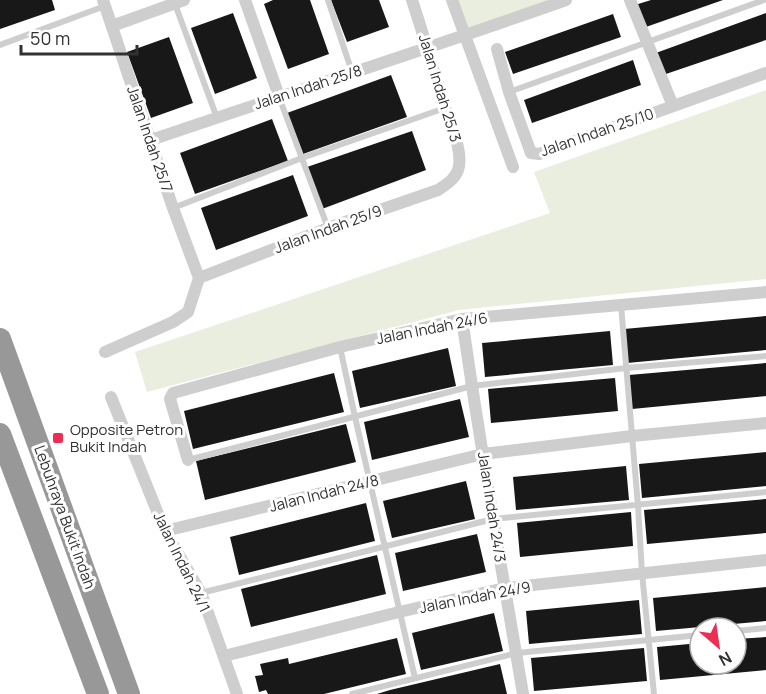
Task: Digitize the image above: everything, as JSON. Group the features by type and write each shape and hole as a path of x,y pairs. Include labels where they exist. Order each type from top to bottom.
{"highway":[{"name":"Lebuhraya Bukit Indah","path":"0,339 129,694"},
{"name":"Lebuhraya Bukit Indah","path":"0,434 98,694"}],"street":[{"path":"245,0 279,96"},
{"name":"Jalan Indah 25/3","path":"412,0 459,152 459,168 455,176"},
{"path":"452,0 513,167"},
{"name":"Jalan Indah 25/8","path":"151,140 466,36 566,0"},
{"path":"630,0 673,106"},
{"path":"112,26 179,2"},
{"name":"Jalan Indah 25/7","path":"104,3 199,278"},
{"name":"Jalan Indah 25/10","path":"496,49 508,92 531,153 539,154 766,73"},
{"name":"Jalan Indah 25/9","path":"199,278 328,228 438,190 455,176"},
{"path":"105,352 173,322 188,312 199,278"},
{"name":"Jalan Indah 24/6","path":"188,460 170,399 173,393 340,347 462,319 766,292"},
{"name":"Jalan Indah 24/3","path":"462,319 523,694"},
{"name":"Jalan Indah 24/1","path":"111,397 165,531 201,593 237,694"},
{"name":"Jalan Indah 24/8","path":"165,531 483,454 766,423"},
{"name":"Jalan Indah 24/9","path":"224,656 505,588 766,560"}],"lane":[{"path":"328,0 352,72"},
{"path":"508,92 764,0"},
{"path":"179,2 217,118"},
{"path":"0,45 104,3"},
{"path":"279,96 328,228"},
{"path":"173,208 302,158 445,108"},
{"path":"621,304 654,694"},
{"path":"340,347 415,678"},
{"path":"188,460 472,386 626,368 766,356"},
{"path":"201,593 493,519 766,492"},
{"path":"748,630 766,628"},
{"path":"352,694 517,653 688,636"}],"green space":[{"path":"452,0 566,0 466,36"},
{"path":"766,90 766,279 459,310 147,392 135,352 550,213 534,172"}],"building":[{"path":"0,0 52,0 55,10 0,29"},
{"path":"273,0 310,0 329,54 288,69 264,4"},
{"path":"331,0 379,0 389,27 347,42"},
{"path":"651,0 723,0 643,28 635,5"},
{"path":"233,13 257,78 215,94 191,28"},
{"path":"766,13 766,40 660,76 653,54"},
{"path":"613,14 621,37 513,74 505,52"},
{"path":"169,37 193,103 151,118 127,52"},
{"path":"633,60 641,85 532,123 524,100"},
{"path":"391,75 407,117 303,154 287,113"},
{"path":"272,119 288,161 195,194 180,153"},
{"path":"412,131 426,170 322,209 307,167"},
{"path":"293,175 308,216 216,250 201,208"},
{"path":"766,316 766,350 627,363 624,329"},
{"path":"610,331 613,365 485,377 482,343"},
{"path":"448,348 456,386 360,408 352,371"},
{"path":"766,363 766,396 632,409 629,375"},
{"path":"334,373 344,412 193,449 184,411"},
{"path":"615,378 618,411 491,423 488,389"},
{"path":"460,399 469,437 372,460 364,422"},
{"path":"346,424 356,462 205,500 196,461"},
{"path":"766,452 766,486 642,498 639,464"},
{"path":"626,466 629,500 516,510 513,477"},
{"path":"466,481 475,519 392,538 383,501"},
{"path":"766,499 766,533 647,544 644,510"},
{"path":"366,503 375,541 239,575 230,537"},
{"path":"631,512 633,546 520,557 517,523"},
{"path":"477,534 486,572 403,591 395,553"},
{"path":"377,555 386,594 251,627 241,589"},
{"path":"766,587 766,621 748,623 748,616 688,616 688,628 656,631 653,598"},
{"path":"639,600 642,634 529,644 526,611"},
{"path":"494,613 503,651 421,670 412,633"},
{"path":"766,637 766,670 748,672 748,638"},
{"path":"397,638 406,674 324,694 268,694 266,690 259,692 255,676 263,675 260,664 288,658 289,664"},
{"path":"688,644 688,676 702,676 660,680 657,647"},
{"path":"644,648 647,681 534,691 531,658"},
{"path":"500,664 507,694 377,694 390,690"}],"place":[{"name":"Opposite Petron Bukit Indah","path":"58,438"}]}
